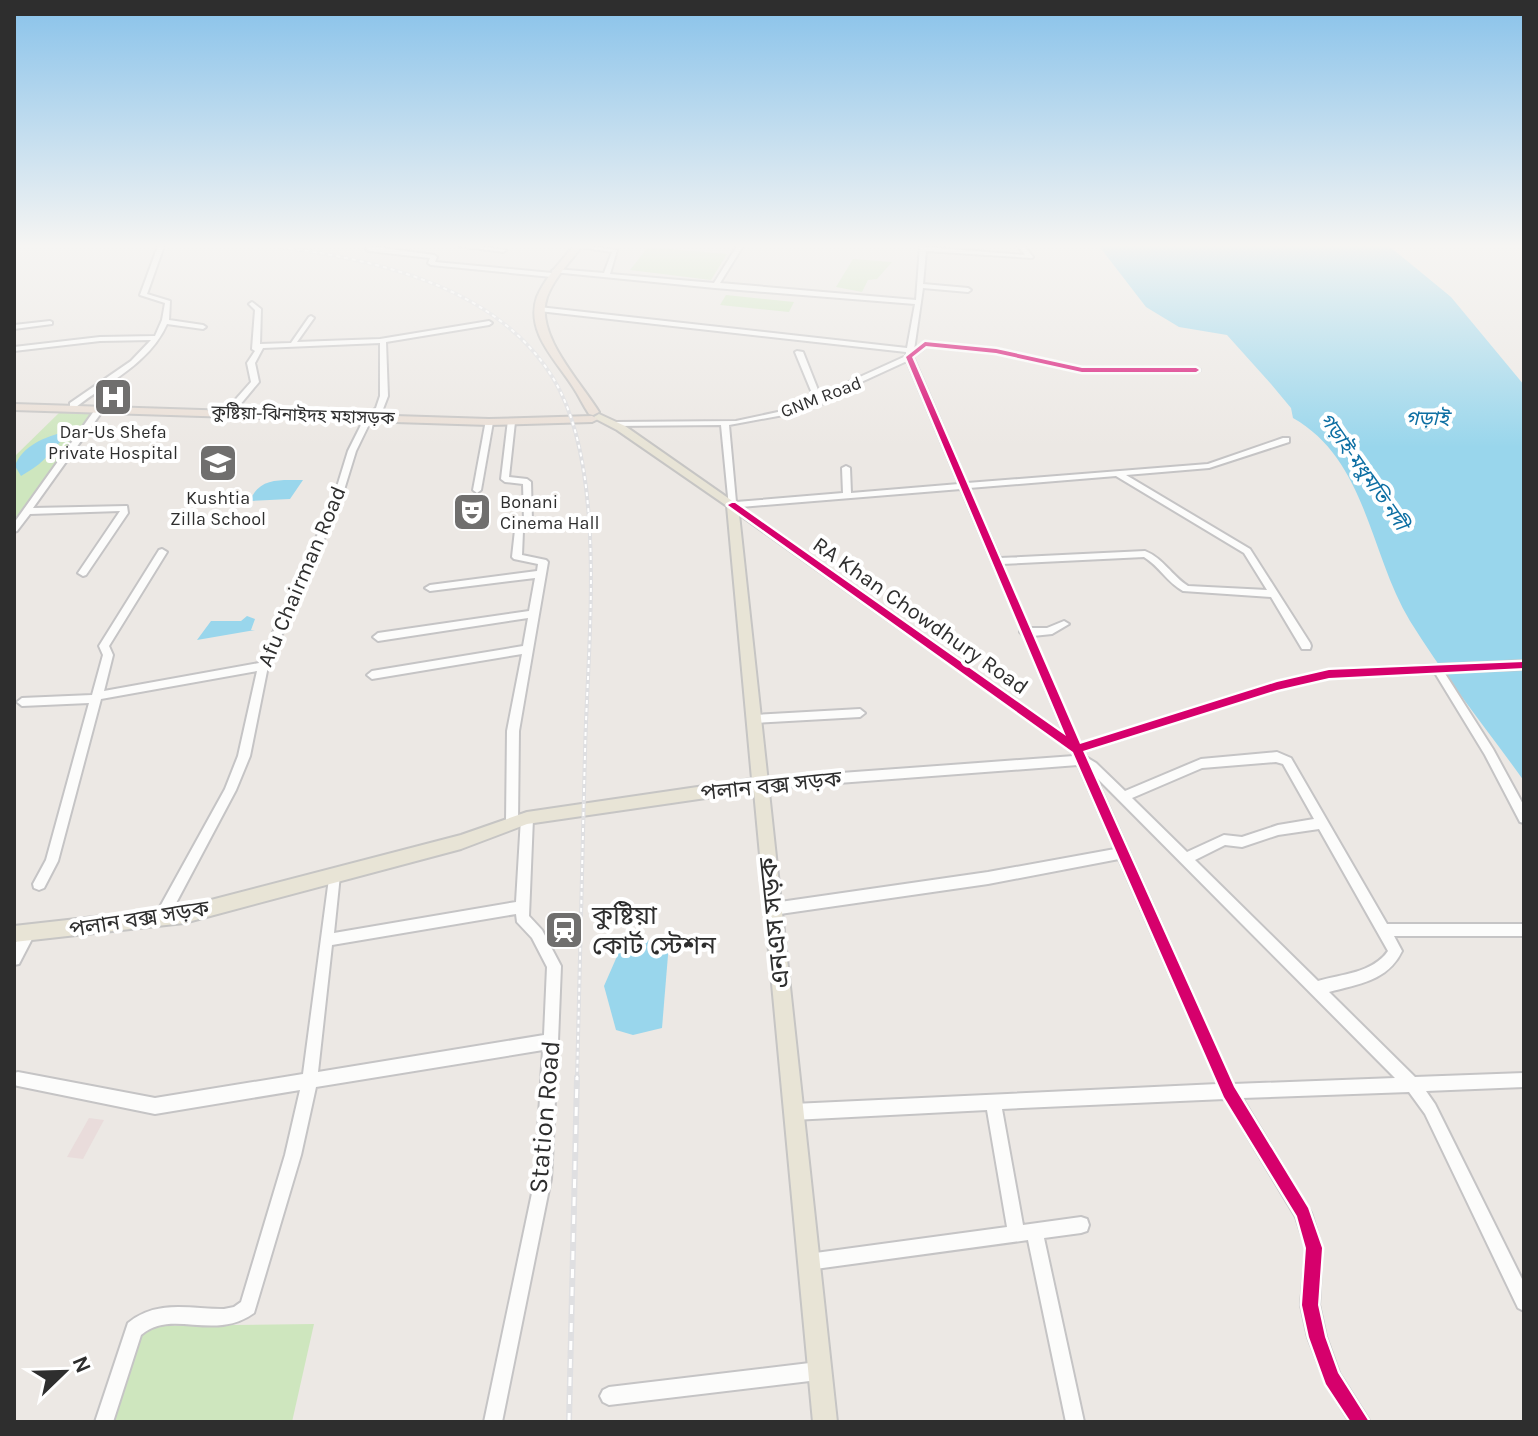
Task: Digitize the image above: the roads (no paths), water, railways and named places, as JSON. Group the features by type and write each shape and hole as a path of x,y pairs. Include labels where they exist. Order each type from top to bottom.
{"highway":[{"path":"540,313 550,352 593,416"},
{"name":"কুষ্টিয়া-ঝিনাইদহ মহাসড়ক","path":"14,405 372,415"},
{"name":"কুষ্টিয়া-ঝিনাইদহ মহাসড়ক","path":"52,406 101,408"},
{"name":"কুষ্টিয়া-ঝিনাইদহ মহাসড়ক","path":"174,410 532,420"},
{"name":"কুষ্টিয়া-ঝিনাইদহ মহাসড়ক","path":"461,418 511,422 593,416"}],"main road":[{"name":"RA Khan Chowdhury Road","path":"593,416 615,424 732,505"},
{"name":"এনএস সড়ক","path":"732,505 825,1422"},
{"name":"পলান বক্স সড়ক","path":"21,934 184,915 461,842 520,820 760,784"}],"street":[{"path":"73,405 146,352 157,338 166,313"},
{"path":"231,410 255,382 251,363 256,349 258,313"},
{"path":"578,313 910,354 925,344 996,351 1082,370 1196,370"},
{"path":"617,317 619,313"},
{"path":"917,313 910,354 1025,632 1229,1092 1303,1213 1314,1248 1310,1305 1317,1337 1332,1378 1361,1422"},
{"path":"294,342 311,318"},
{"path":"165,322 203,327"},
{"path":"14,327 50,323"},
{"path":"256,349 294,342 383,341 489,323"},
{"path":"14,349 100,339 157,338"},
{"name":"Afu Chairman Road","path":"161,918 224,802 244,756 263,666 320,538 352,451 384,396 383,341"},
{"path":"799,352 819,402"},
{"name":"GNM Road","path":"615,424 725,423 789,412 819,402 910,354"},
{"path":"14,529 101,408"},
{"path":"477,490 489,422"},
{"path":"327,940 522,907 520,820 511,752 518,691 542,560 517,557 519,530 528,521 527,482 505,479 511,422"},
{"name":"এনএস সড়ক","path":"725,423 732,505"},
{"path":"732,505 1209,466 1286,440"},
{"path":"846,468 847,495"},
{"path":"1117,474 1247,551 1306,646"},
{"name":"RA Khan Chowdhury Road","path":"732,505 1080,755"},
{"path":"27,511 124,508 124,513 83,573"},
{"path":"39,884 52,861 108,655 104,646 162,552"},
{"path":"996,561 1145,554 1155,558 1179,586 1186,589 1275,594"},
{"path":"430,588 541,574"},
{"path":"378,637 533,614"},
{"path":"1025,632 1048,632 1064,624"},
{"path":"372,675 528,649"},
{"name":"পলান বক্স সড়ক","path":"760,784 1080,755 1277,686 1329,674 1524,665"},
{"path":"22,702 96,698 263,666"},
{"path":"1440,674 1489,752 1524,818"},
{"path":"753,719 860,713"},
{"path":"1080,755 1412,1084 1430,1109 1524,1302"},
{"path":"1123,797 1201,764 1277,757 1287,761 1395,951 1394,957 1372,973 1315,989"},
{"path":"1184,859 1224,840 1242,842 1278,830 1322,823"},
{"path":"773,909 963,882 1121,853"},
{"path":"104,1422 139,1322 156,1317 234,1317 248,1307 293,1155 310,1080 334,875"},
{"name":"Station Road","path":"493,1422 543,1179 551,1041 554,966 537,934 522,918 522,907"},
{"path":"1383,930 1524,930"},
{"path":"14,959 21,934"},
{"path":"18,1079 155,1106 551,1041"},
{"path":"793,1112 1524,1080"},
{"path":"993,1102 1075,1422"},
{"path":"808,1262 1081,1225"},
{"path":"609,1396 818,1371"}],"water":[{"name":"গড়াই","path":"1156,313 1464,313 1524,385 1524,781 1410,621 1396,594 1352,483 1337,458 1318,436 1293,418 1291,408 1227,335 1179,327"},
{"path":"65,432 65,437 46,458 21,476 15,466 23,453 43,439"},
{"path":"278,480 303,480 290,499 250,501 265,484"},
{"path":"247,616 255,619 251,630 255,630 197,640 211,621 241,621"},
{"path":"625,938 669,943 662,1028 633,1035 616,1030 604,986"}],"railway":[{"path":"488,313 529,346 553,378 571,416 582,460 588,509 591,612 577,1079"},
{"path":"569,1422 577,1077"}],"place":[{"name":"Dar-Us Shefa Private Hospital","path":"113,397"},
{"name":"Kushtia Zilla School","path":"218,463"},
{"name":"Bonani Cinema Hall","path":"472,512"},
{"name":"কুষ্টিয়া কোর্ট স্টেশন","path":"564,930"}],"water label":[{"name":"গড়াই-মধুমতি নদী","path":"1364,471"}]}
